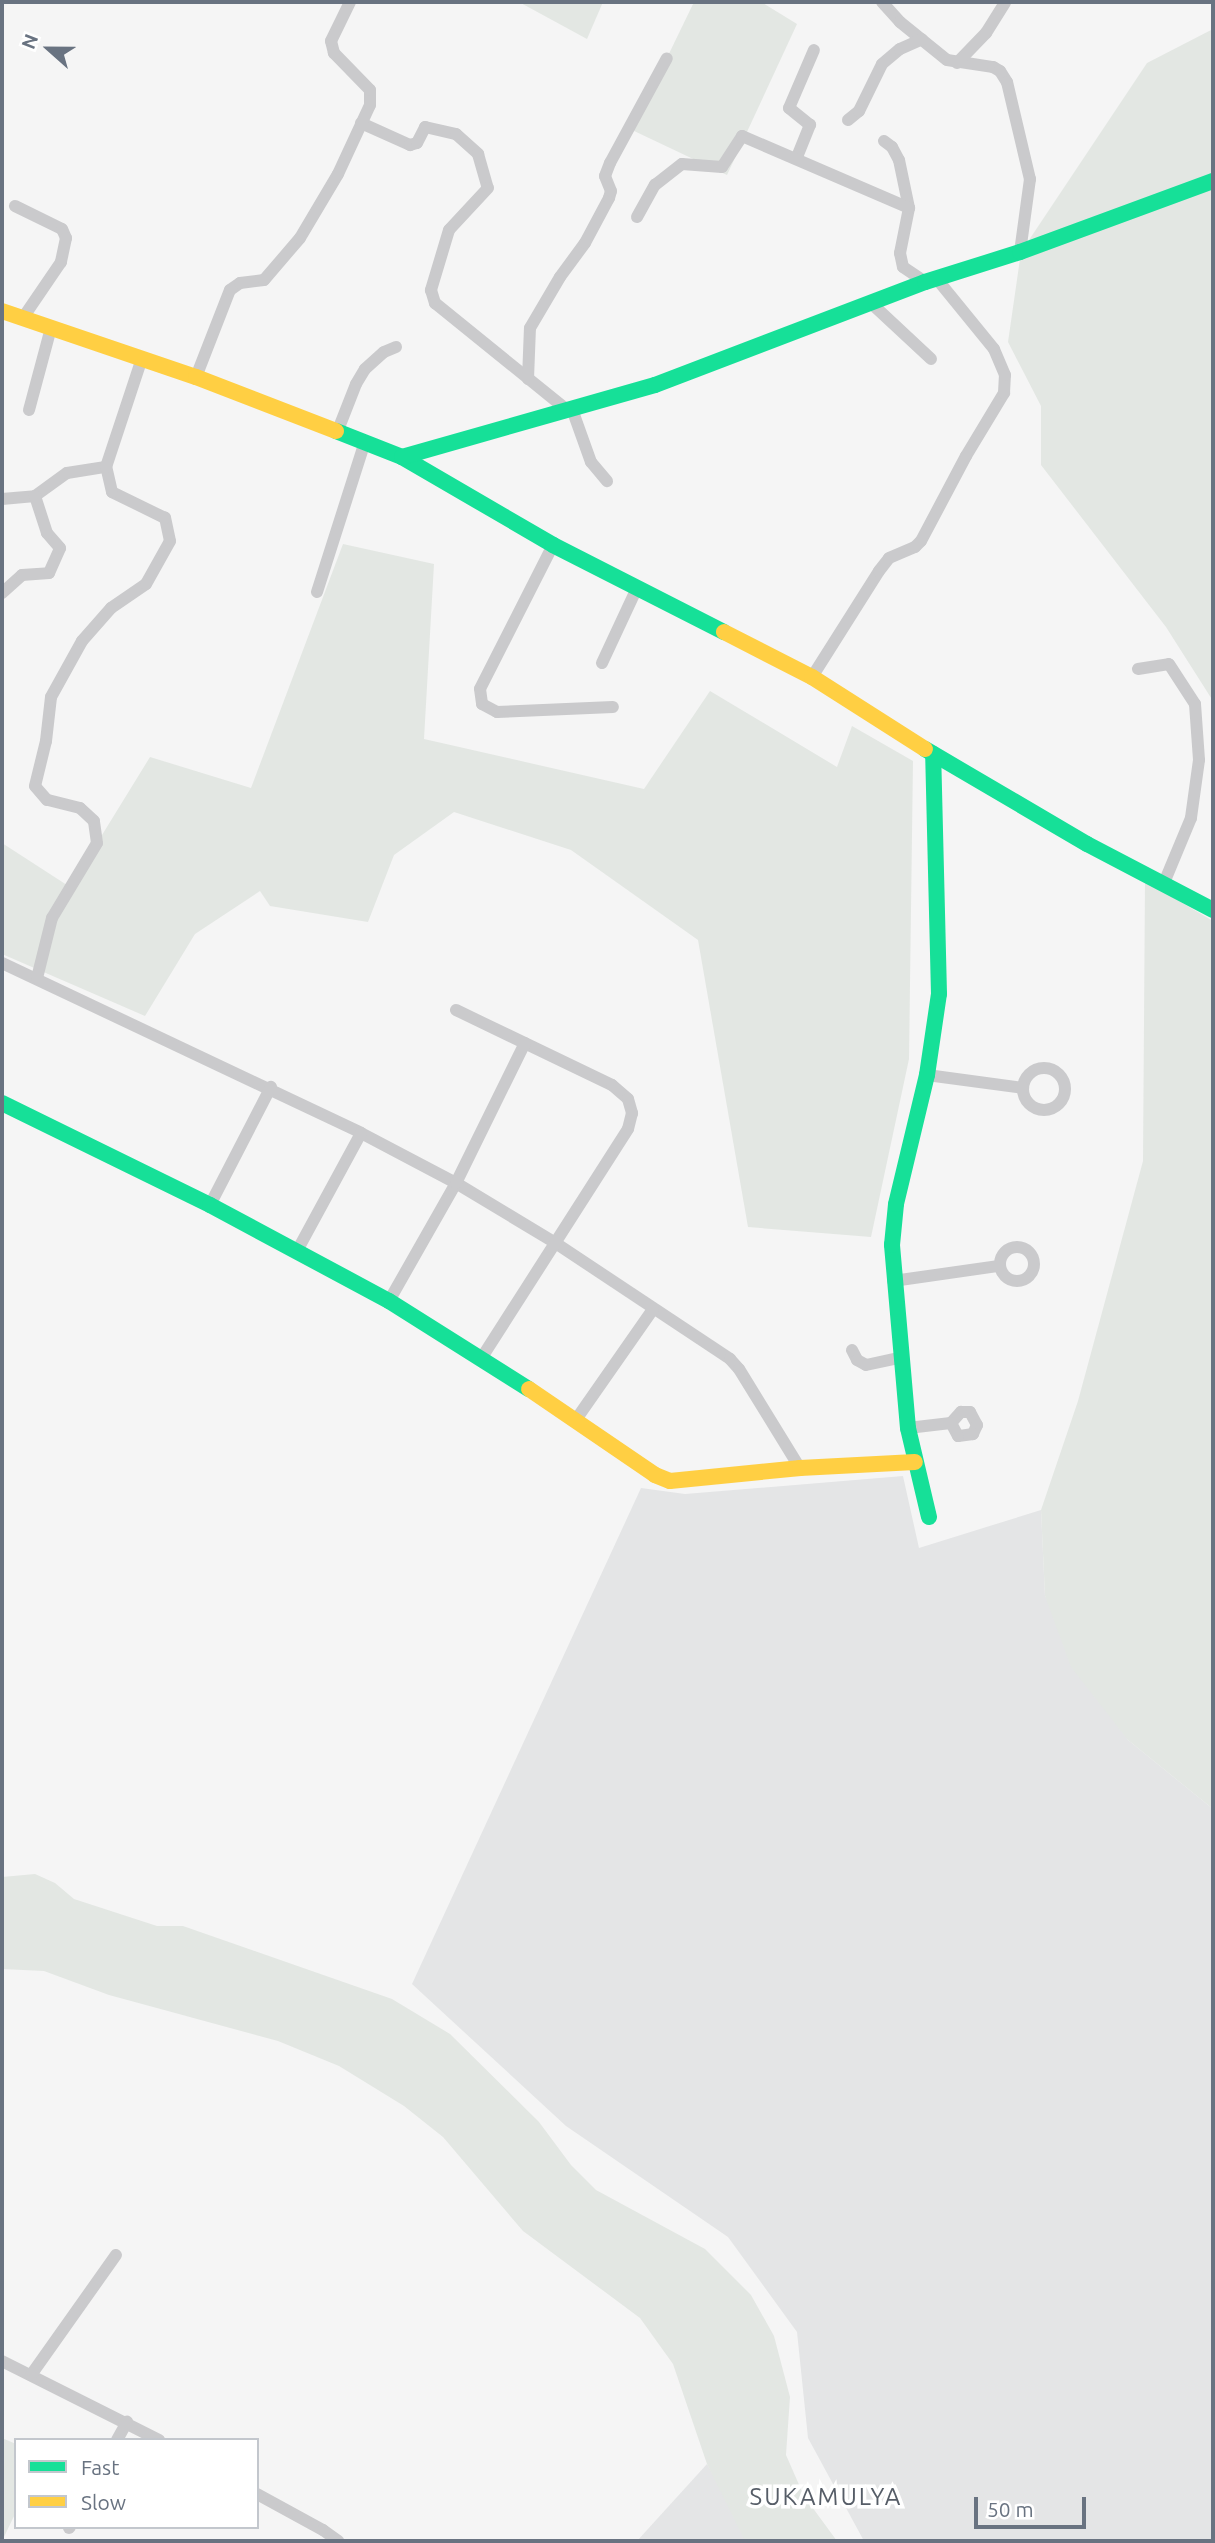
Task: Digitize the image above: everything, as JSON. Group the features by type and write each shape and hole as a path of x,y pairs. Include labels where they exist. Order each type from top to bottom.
{"street":[{"path":"196,377 230,290 240,282 264,280 300,238 338,173 370,105 370,90 334,53 331,41 350,2"},
{"path":"882,2 947,60 993,67 1000,71 1007,82 1030,179 1020,252"},
{"path":"957,63 986,33 1005,2"},
{"path":"848,120 859,111 882,64 901,49 922,39"},
{"path":"797,158 810,125 789,107 814,50"},
{"path":"528,379 526,368 530,328 559,277 585,243 609,198 611,191 606,176 610,163 667,58"},
{"path":"361,123 410,145 417,143 425,127 456,134 478,154 488,188 449,230 431,290 435,303 569,410 591,463 607,481"},
{"path":"637,217 655,185 682,164 722,167 742,136 909,208"},
{"path":"812,677 889,558 915,547 921,541 966,456 1004,393 1005,376 994,349 931,280 903,267 909,208 899,160 892,147 884,141"},
{"path":"402,457 655,385 931,280 1020,252 1213,181"},
{"path":"15,206 62,229 66,238 61,262 23,318"},
{"path":"871,303 931,359"},
{"path":"2,311 196,377 402,457 553,545 812,677 933,754 1087,844 1213,910"},
{"path":"29,410 51,328"},
{"path":"338,430 356,384 365,369 384,352 396,347"},
{"path":"37,978 52,918 97,843 94,821 87,814 80,808 47,800 35,786 46,741 51,697 82,641 111,608 146,584 170,541 165,518 112,492 106,467 142,358"},
{"path":"317,592 365,442"},
{"path":"2,499 35,496 67,473 106,467"},
{"path":"2,593 22,575 50,573 60,548 47,533 35,496"},
{"path":"553,545 480,689 482,704 497,712 613,707"},
{"path":"602,663 637,588"},
{"path":"1138,669 1169,664 1195,704 1199,760 1191,818 1164,883"},
{"path":"929,1517 908,1427 893,1281 892,1245 896,1204 927,1075 939,994 933,754"},
{"path":"2,963 271,1087 456,1183 556,1244 739,1369 800,1468"},
{"path":"456,1010 612,1086 628,1099 632,1113 628,1129 482,1357"},
{"path":"389,1301 456,1183 525,1043"},
{"path":"927,1075 1023,1088"},
{"path":"210,1205 271,1087"},
{"path":"2,1103 210,1205 389,1301 482,1357 655,1475 670,1481 800,1468 915,1462"},
{"path":"297,1251 361,1133"},
{"path":"893,1281 999,1266"},
{"path":"575,1421 653,1309"},
{"path":"852,1350 857,1360 866,1364 900,1357"},
{"path":"908,1427 951,1423"},
{"path":"31,2375 116,2255"},
{"path":"2,2361 155,2438"},
{"path":"118,2438 127,2422"},
{"path":"259,2495 338,2541"}],"shaded area":[{"path":"519,2 603,2 587,39"},
{"path":"694,2 761,2 797,24 727,175 632,130"},
{"path":"1213,29 1213,701 1166,627 1041,465 1041,406 1008,342 1021,252 1147,63"},
{"path":"343,544 434,564 424,739 644,789 710,691 837,767 852,726 913,761 909,1059 871,1237 748,1227 698,940 571,850 454,812 394,855 368,922 270,906 260,891 195,934 145,1016 2,954 2,843 70,887 150,757 251,788"},
{"path":"1145,881 1213,921 1213,1809 1128,1740 1071,1667 1045,1596 1041,1510 1078,1401 1143,1161"},
{"path":"903,1476 919,1548 1041,1510 1045,1596 1128,1740 1213,1809 1213,2541 864,2541 808,2438 797,2332 728,2237 566,2126 412,1984 641,1488 685,1494"},
{"path":"35,1874 55,1883 74,1899 157,1926 183,1926 392,1999 450,2034 539,2122 571,2165 596,2190 705,2249 751,2295 774,2336 790,2397 786,2455 804,2496 837,2541 745,2541 707,2464 673,2364 640,2318 523,2231 443,2137 404,2106 339,2066 278,2041 109,1995 44,1971 2,1969 2,1877"},
{"path":"2,2438 14,2443 14,2516 2,2541"},
{"path":"707,2464 750,2541 637,2541"}],"traffic: fast":[{"path":"402,457 655,385 925,282 1020,252 1213,181"},
{"path":"336,431 402,457 553,545 724,632"},
{"path":"925,749 1087,844 1213,910"},
{"path":"929,1517 908,1428 892,1245 896,1204 927,1075 939,994 933,754"},
{"path":"2,1103 210,1205 389,1301 529,1389"}],"traffic: slow":[{"path":"2,311 196,377 336,431"},
{"path":"724,632 812,677 925,749"},
{"path":"529,1389 655,1475 670,1481 800,1468 915,1462"}],"district":[{"name":"SUKAMULYA","path":"826,2497"}]}
